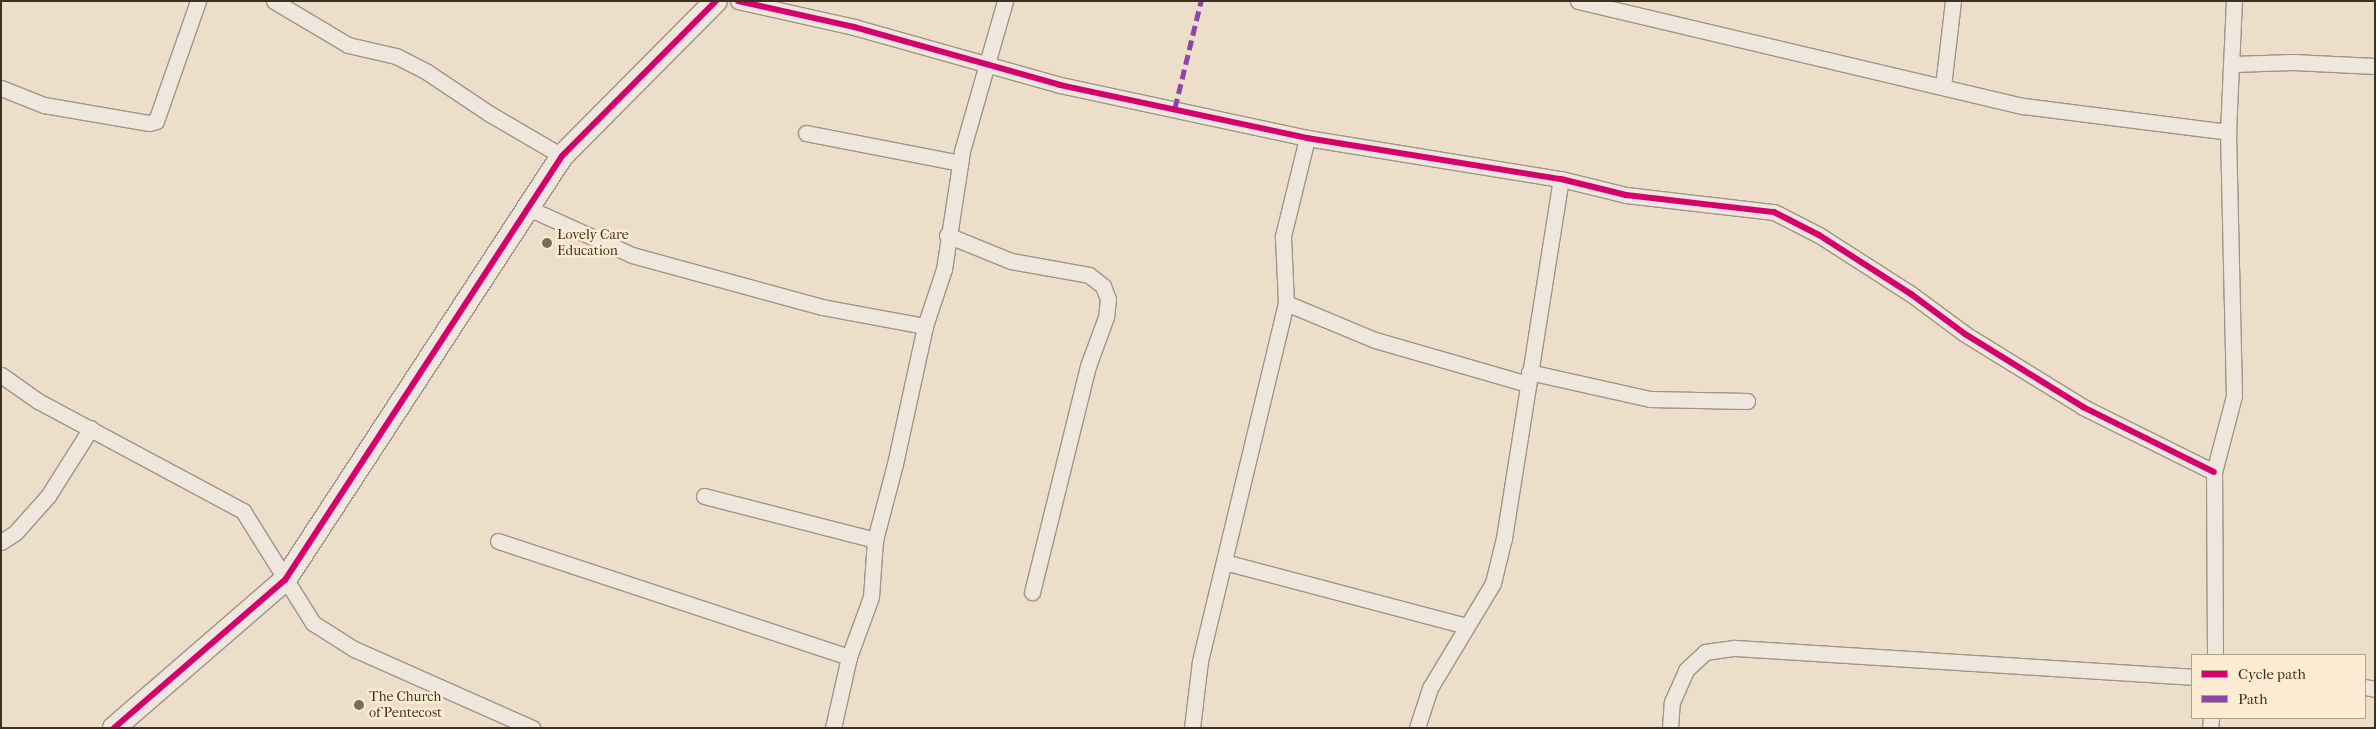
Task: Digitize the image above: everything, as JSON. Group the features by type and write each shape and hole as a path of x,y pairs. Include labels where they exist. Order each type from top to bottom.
{"street":[{"path":"1,88 44,105 156,121 198,1"},
{"path":"274,1 348,45 396,56 427,72 490,114 562,156"},
{"path":"114,728 285,580 562,156 716,1"},
{"path":"738,1 854,27 1060,85 1307,138 1561,179 1626,195 1774,212 1819,234 1912,294 1965,334 2083,407 2214,472"},
{"path":"833,728 849,657 871,597 875,540 895,464 925,326 944,269 947,235 960,163 989,66 1005,1"},
{"path":"1578,1 2023,106 2228,132"},
{"path":"1943,86 1953,1"},
{"path":"2215,654 2214,472 2234,396 2228,132 2234,1"},
{"path":"2232,64 2293,62 2375,66"},
{"path":"806,133 960,163"},
{"path":"1192,728 1200,661 1286,303 1283,236 1307,138"},
{"path":"1417,728 1430,688 1495,574 1504,538 1561,179"},
{"path":"528,208 632,255 822,307 925,326"},
{"path":"947,235 1011,261 1089,276 1103,286 1108,299 1106,316 1088,366 1032,592"},
{"path":"1286,303 1375,340 1528,378 1650,399 1747,401"},
{"path":"1,375 38,401 243,511 313,623 354,649 532,728"},
{"path":"1,542 15,533 48,496 91,428"},
{"path":"704,496 875,540"},
{"path":"498,541 849,657"},
{"path":"1224,562 1466,626"},
{"path":"1670,728 1672,702 1686,670 1705,652 1735,648 2191,676"}],"marked path":[{"path":"1175,108 1201,1"}],"cycle path":[{"path":"114,728 285,580 562,156 716,1"},
{"path":"738,1 854,27 1060,85 1307,138 1561,179 1626,195 1774,212 1819,235 1911,294 1965,334 2083,407 2214,472"}],"place":[{"name":"Lovely Care Education","path":"547,243"},
{"name":"The Church of Pentecost","path":"359,705"}]}
